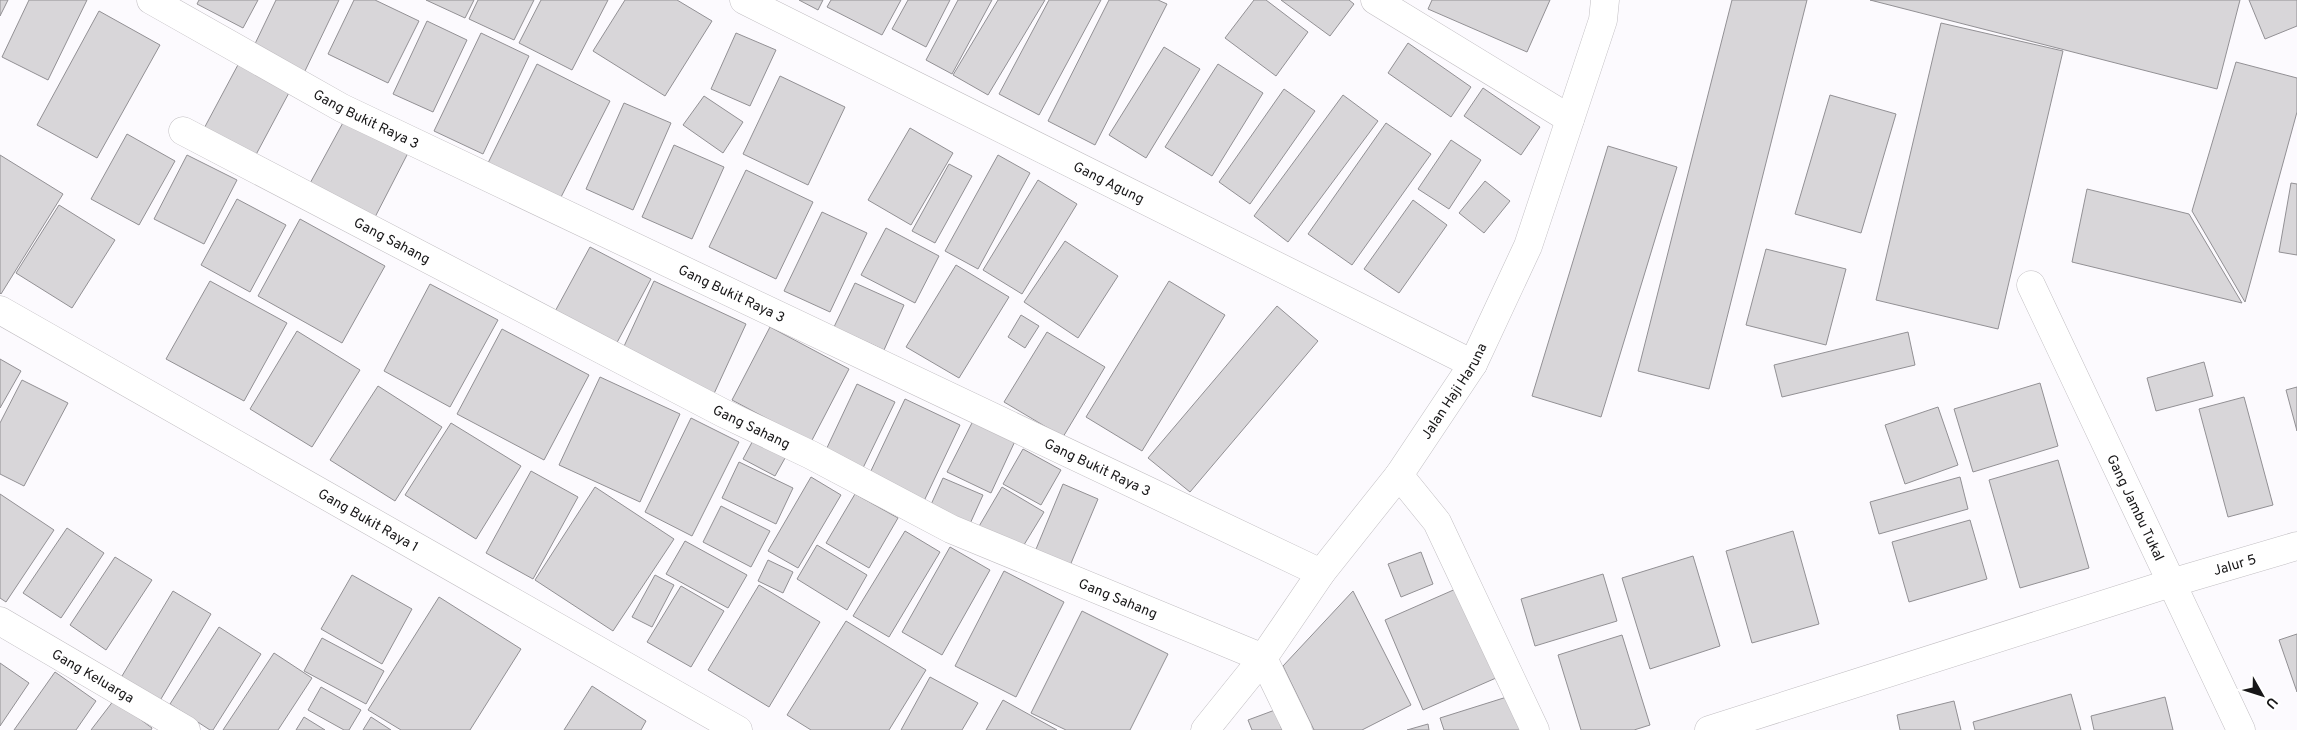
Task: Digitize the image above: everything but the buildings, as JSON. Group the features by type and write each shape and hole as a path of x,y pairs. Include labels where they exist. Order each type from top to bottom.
{"street":[{"name":"Gang Bukit Raya 3","path":"151,0 342,108 1321,574"},
{"name":"Gang Agung","path":"744,0 1473,364"},
{"path":"1375,0 1570,119"},
{"name":"Jalan Haji Haruna","path":"1205,730 1263,658 1321,574 1399,474 1473,364 1528,246 1602,20 1605,0"},
{"name":"Gang Sahang","path":"183,131 723,413 811,454 951,529 1263,658"},
{"name":"Gang Jambu Tukal","path":"2031,285 2241,730"},
{"name":"Gang Bukit Raya 1","path":"0,310 738,730"},
{"path":"1399,474 1436,522 1535,730"},
{"name":"Jalur 5","path":"1709,730 2171,583 2297,546"},
{"name":"Gang Keluarga","path":"0,621 186,730"},
{"path":"1263,658 1298,730"}]}
